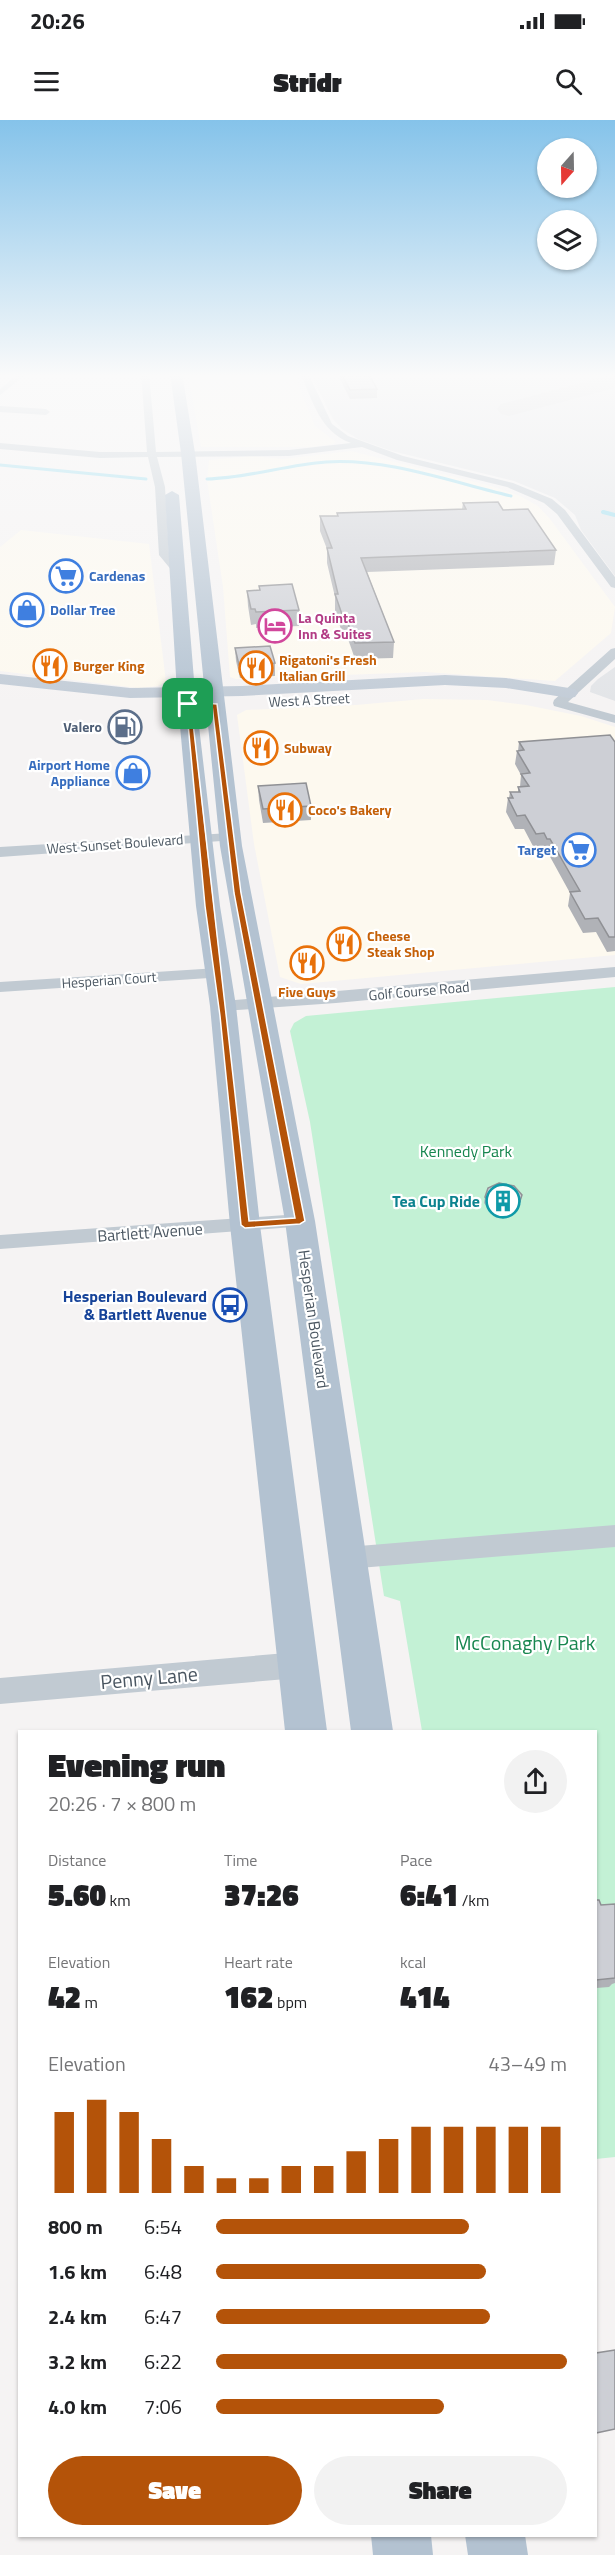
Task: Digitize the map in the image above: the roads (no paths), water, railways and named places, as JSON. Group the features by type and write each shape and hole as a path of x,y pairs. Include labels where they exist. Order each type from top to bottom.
{"main road":[{"path":"171,487 187,698 201,839 223,1006 245,1225 306,1730"},
{"name":"Hesperian Boulevard","path":"192,487 238,893 300,1221 372,1730"},
{"name":"West A Street","path":"0,678 111,692 187,698"},
{"name":"West A Street","path":"0,691 101,703 187,698 349,698 453,690 530,698 564,698"},
{"path":"401,2537 403,2555"},
{"path":"495,2537 498,2555"}],"street":[{"path":"160,487 164,555 177,570"},
{"path":"514,487 542,498 561,512 615,585"},
{"path":"564,698 615,652"},
{"name":"West A Street","path":"564,698 615,705"},
{"name":"West A Street","path":"564,698 615,719"},
{"name":"West Sunset Boulevard","path":"0,852 230,837"},
{"name":"Golf Course Road","path":"223,1006 615,972"},
{"name":"Hesperian Court","path":"0,987 218,973"},
{"name":"Bartlett Avenue","path":"0,1242 300,1221"},
{"path":"347,1558 615,1536"},
{"name":"Penny Lane","path":"0,1691 298,1665"}],"waterway":[{"path":"475,487 511,496"},
{"path":"608,513 603,512 615,515"}],"place":[{"name":"Cardenas","path":"66,576"},
{"name":"Dollar Tree","path":"27,610"},
{"name":"La Quinta Inn & Suites","path":"275,626"},
{"name":"Burger King","path":"50,666"},
{"name":"Rigatoni's Fresh Italian Grill","path":"256,668"},
{"name":"Valero","path":"125,727"},
{"name":"Subway","path":"261,748"},
{"name":"Airport Home Appliance","path":"133,773"},
{"name":"Coco's Bakery","path":"285,810"},
{"name":"Target","path":"579,850"},
{"name":"Cheese Steak Shop","path":"344,944"},
{"name":"Five Guys","path":"307,963"},
{"name":"Tea Cup Ride","path":"503,1201"},
{"name":"Hesperian Boulevard & Bartlett Avenue","path":"230,1305"}],"park label":[{"name":"Kennedy Park","path":"466,1151"},
{"name":"McConaghy Park","path":"525,1643"}]}
